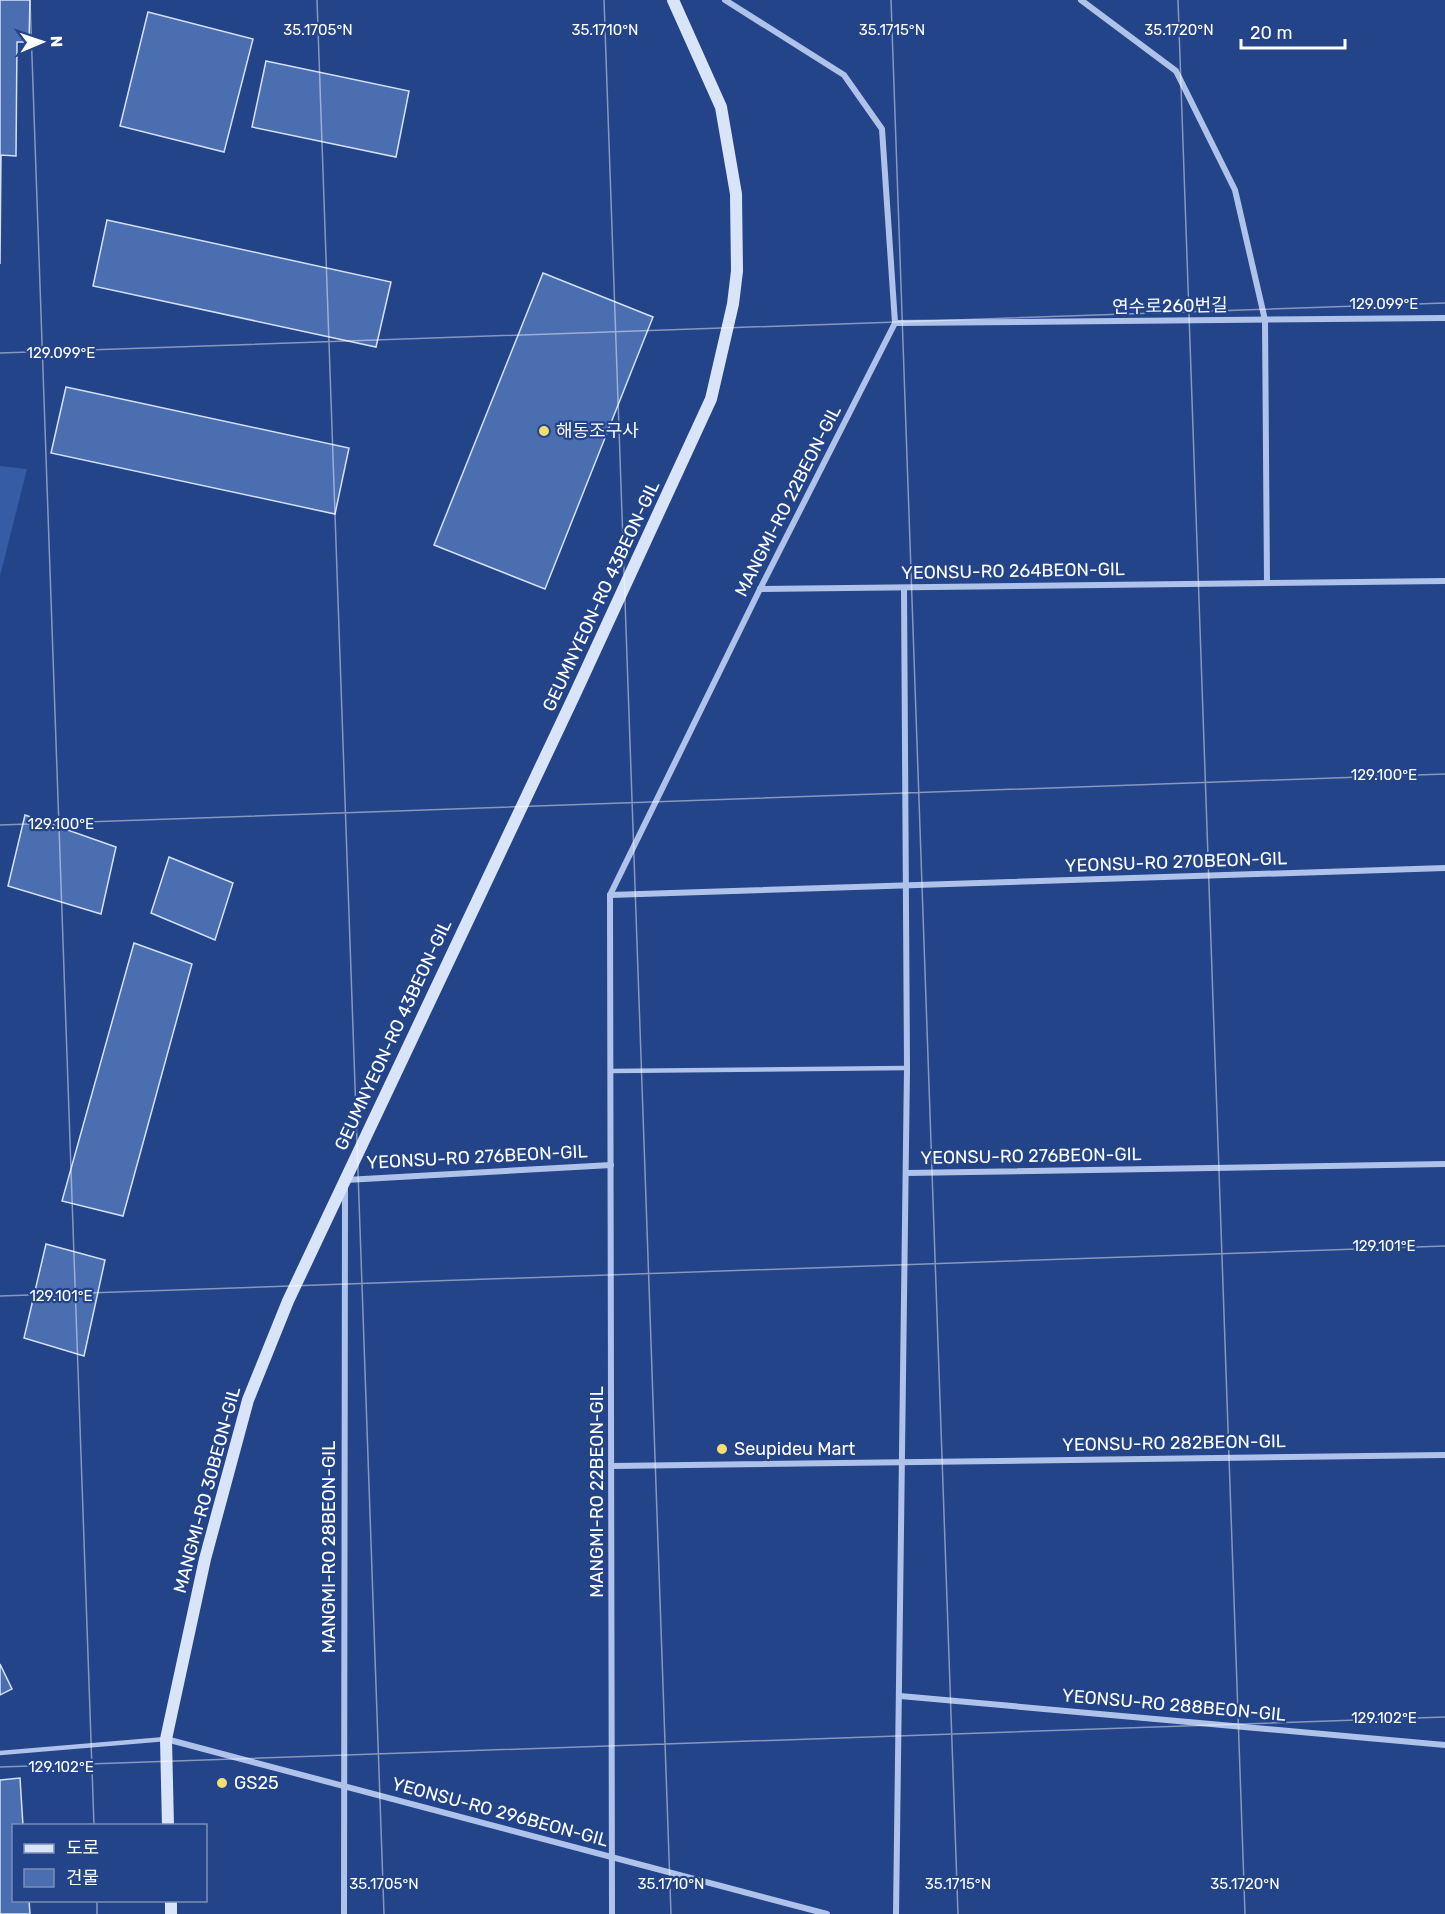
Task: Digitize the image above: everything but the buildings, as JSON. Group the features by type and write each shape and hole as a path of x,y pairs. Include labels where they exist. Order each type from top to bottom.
{"street":[{"name":"GEUMNYEON-RO 43BEON-GIL","path":"345,1180 711,399 733,304 737,271 736,194 721,106 673,0"},
{"path":"725,0 844,75 882,129 895,323"},
{"path":"1081,0 1176,71 1235,190 1265,320 1267,583"},
{"name":"연수로260번길","path":"895,323 1445,318"},
{"name":"MANGMI-RO 22BEON-GIL","path":"612,1914 610,895 760,589 895,323"},
{"name":"YEONSU-RO 264BEON-GIL","path":"760,589 1445,581"},
{"path":"904,588 907,885"},
{"name":"YEONSU-RO 270BEON-GIL","path":"610,895 1445,868"},
{"name":"YEONSU-RO 276BEON-GIL","path":"907,885 906,1173 1445,1164"},
{"name":"YEONSU-RO 276BEON-GIL","path":"345,1180 611,1165"},
{"path":"896,1914 906,1173"},
{"name":"MANGMI-RO 30BEON-GIL","path":"168,1824 166,1739 205,1559 248,1400 288,1301 345,1180"},
{"name":"MANGMI-RO 28BEON-GIL","path":"344,1914 345,1180"},
{"name":"YEONSU-RO 282BEON-GIL","path":"612,1466 1445,1455"},
{"name":"YEONSU-RO 288BEON-GIL","path":"900,1696 1445,1745"},
{"name":"YEONSU-RO 296BEON-GIL","path":"166,1739 827,1914"}],"lane":[{"path":"611,1071 907,1068"},
{"path":"0,1753 166,1739"}],"shaded area":[{"path":"0,466 27,469 0,576"}],"place":[{"name":"해동조구사","path":"544,431"},
{"name":"Seupideu Mart","path":"722,1449"},
{"name":"GS25","path":"222,1783"}]}
